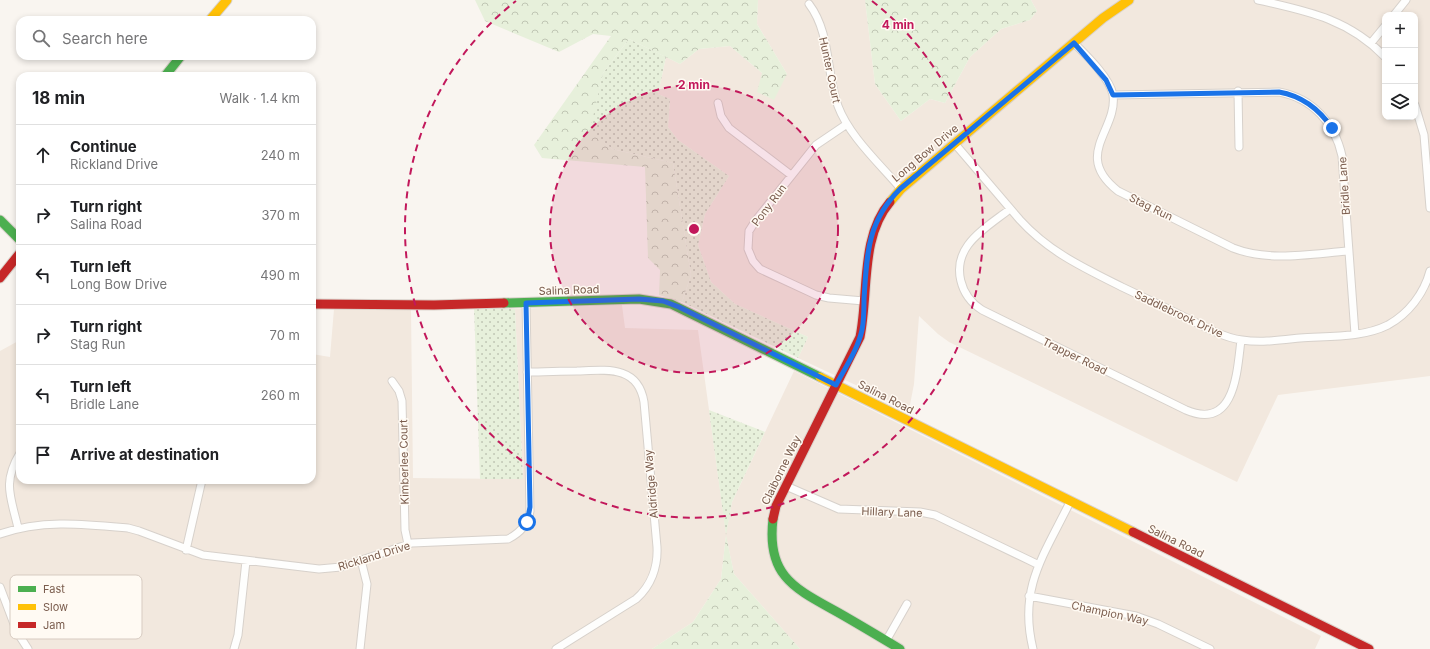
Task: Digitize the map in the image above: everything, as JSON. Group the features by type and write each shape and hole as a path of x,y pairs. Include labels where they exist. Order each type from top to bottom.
{"street":[{"path":"213,16 227,0"},
{"name":"Long Bow Drive","path":"836,385 860,337 868,251 871,234 881,212 900,189 1113,10 1129,0"},
{"path":"1258,0 1331,19 1353,30 1371,43 1382,54"},
{"path":"1396,12 1406,0"},
{"name":"Hunter Court","path":"809,4 817,16 821,28 834,94 846,124 900,189"},
{"path":"1371,43 1382,30"},
{"path":"1074,43 1106,80 1113,95"},
{"path":"168,72 178,60"},
{"path":"1238,91 1240,147"},
{"name":"Bridle Lane","path":"1113,95 1273,91 1293,95 1316,108 1332,128 1339,142 1343,163 1355,334"},
{"name":"Stag Run","path":"1113,95 1112,110 1099,145 1098,157 1103,174 1107,181 1118,191 1233,248 1247,253 1270,256 1348,251"},
{"path":"718,104 721,116 729,128 791,175"},
{"path":"1418,114 1423,130 1429,162 1430,208"},
{"name":"Pony Run","path":"846,124 816,145 791,175 749,231 748,249 753,261 760,269 816,295 829,298 864,300"},
{"name":"Saddlebrook Drive","path":"955,144 1031,232 1065,258 1213,331 1241,340 1263,341 1355,334 1375,330 1388,324 1403,314 1421,294 1430,271"},
{"name":"Trapper Road","path":"1010,209 970,242 962,258 960,276 962,285 969,299 982,310 1186,410 1200,414 1210,413 1220,409 1231,396 1235,386 1241,340"},
{"path":"0,220 16,236"},
{"path":"0,278 16,258"},
{"name":"Salina Road","path":"316,304 359,306 639,299 663,301 679,307 1369,649"},
{"name":"Rickland Drive","path":"0,534 18,528 56,524 128,528 186,550 206,555 246,561 324,569 341,566 408,544 500,540 515,536 526,525 530,511 526,303"},
{"name":"Aldridge Way","path":"527,372 605,370 618,372 627,375 637,384 641,390 644,402 657,547 655,570 644,590 636,600 556,649"},
{"name":"Kimberlee Court","path":"392,381 400,394 402,401 405,526 408,544"},
{"name":"Claiborne Way","path":"836,385 776,506 771,527 773,551 780,567 790,582 804,594 900,649"},
{"path":"16,461 12,470 9,488 11,507 18,528"},
{"path":"186,550 201,484"},
{"name":"Hillary Lane","path":"786,486 839,509 920,512 935,515 1039,565"},
{"path":"1033,649 1027,622 1029,596 1039,565 1070,502"},
{"path":"360,649 367,588 367,580 361,560"},
{"path":"234,649 238,635 246,561"},
{"path":"0,587 10,613"},
{"name":"Champion Way","path":"1029,596 1136,616 1158,624 1210,649"},
{"path":"886,641 907,604"},
{"path":"22,639 28,649"}],"shaded area":[{"path":"758,0 865,0 875,84 901,121 930,99 945,103 970,57 1001,29 1030,20 1037,11 1031,0 1430,0 1430,376 1278,395 1237,482 949,342 919,316 914,384 909,410 798,358 808,337 735,304 711,282 698,245 705,214 729,176 678,140 668,127 670,99 658,94 666,57 680,64 699,49 730,46 762,73 787,74 757,24"},
{"path":"622,305 625,328 698,330 726,533 732,502 794,371 1321,636 1315,649 800,649 734,574 726,536 721,579 693,622 652,649 0,649 0,351 16,342 16,484 316,484 316,355 330,357 334,309 411,310 413,478 523,479 515,309"}],"green space":[{"path":"475,0 758,0 757,24 787,74 774,100 757,92 762,73 730,46 699,49 680,64 629,39 603,73 590,130 612,149 673,163 691,275 682,302 659,295 660,270 648,258 645,167 542,158 534,145 611,36 593,34 559,52 485,21"},
{"path":"865,0 1031,0 1037,11 1030,20 1001,29 970,57 945,103 930,99 901,121 875,84"},
{"path":"629,39 666,57 658,94 670,99 668,127 678,140 729,176 705,214 698,245 711,282 735,304 808,337 798,358 682,302 691,275 673,163 612,149 589,130 603,73"},
{"path":"474,307 515,309 523,479 480,479"},
{"path":"709,410 765,432 732,502 726,535"},
{"path":"726,535 734,574 800,649 652,649 693,622 721,579"}],"traffic: fast":[{"path":"168,72 178,60"},
{"path":"0,220 16,236"},
{"path":"504,303 639,299 671,304 820,377"},
{"path":"773,519 772,539 774,555 779,568 787,579 797,588 900,649"}],"traffic: slow":[{"path":"213,16 227,0"},
{"path":"890,202 901,189 1103,18 1129,0"},
{"path":"820,377 1133,532"}],"traffic: jam":[{"path":"773,519 776,506 860,337 870,248 880,216 890,202"},
{"path":"0,278 16,258"},
{"path":"316,304 434,305 504,303"},
{"path":"1133,532 1369,649"}],"route":[{"path":"527,522 530,515 530,507 526,303 639,299 663,301 679,307 836,385 860,337 863,320 869,242 881,212 900,189 1074,43 1106,80 1113,95 1273,91 1293,95 1316,108 1332,128"}]}
